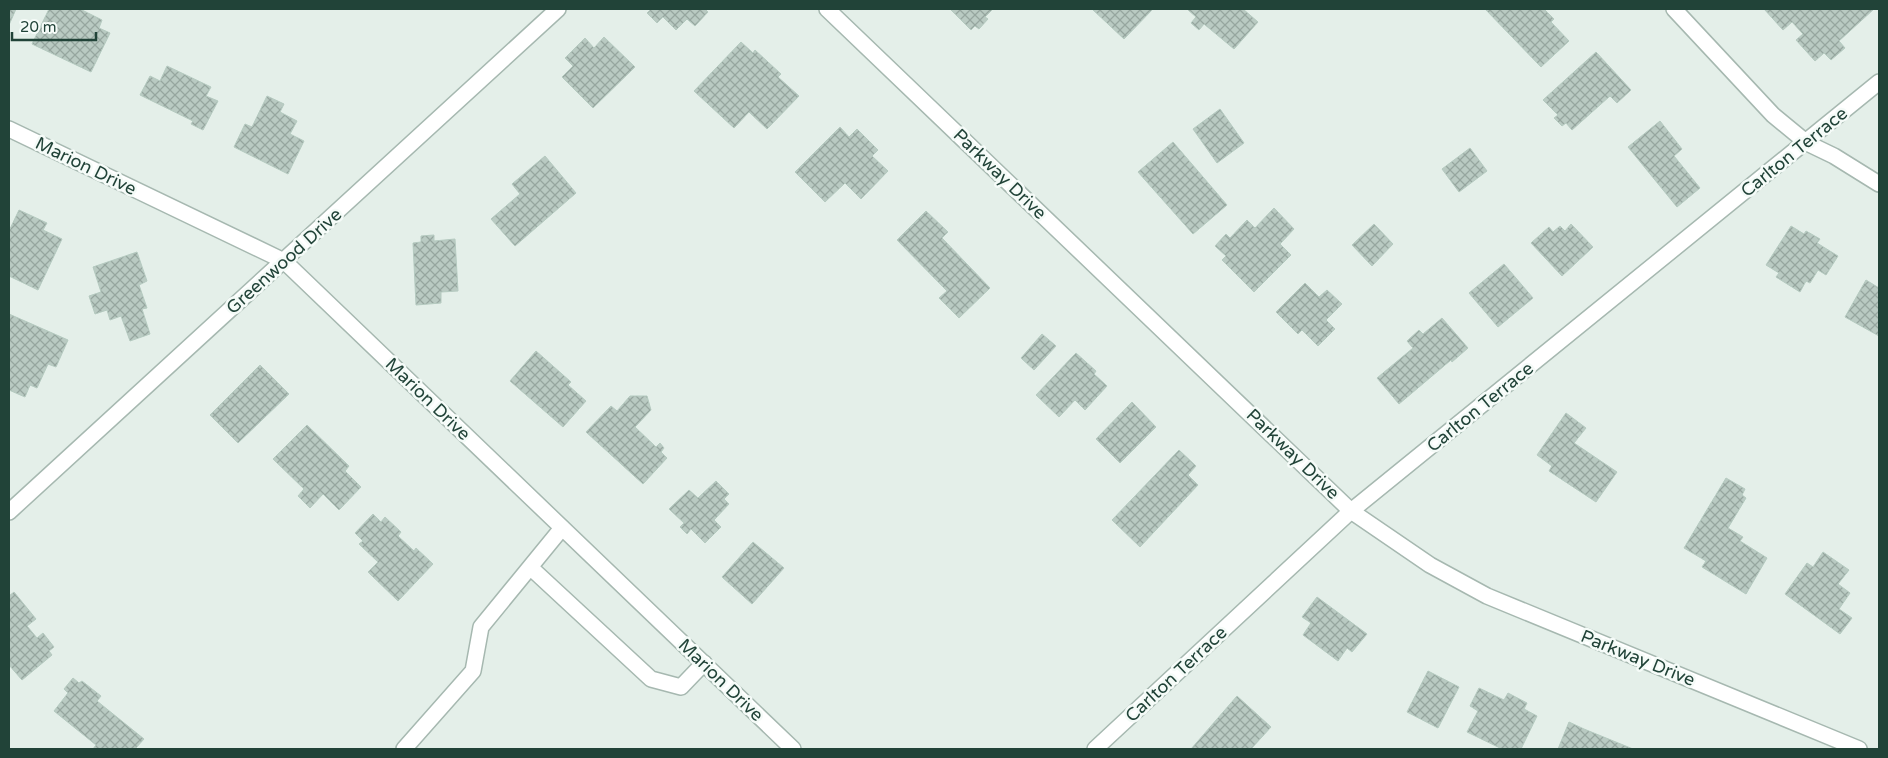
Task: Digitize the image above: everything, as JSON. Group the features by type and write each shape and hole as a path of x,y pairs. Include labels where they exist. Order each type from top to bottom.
{"street":[{"name":"Greenwood Drive","path":"9,512 558,9"},
{"name":"Parkway Drive","path":"827,9 1351,511 1430,565 1487,596 1859,749"},
{"path":"1674,9 1773,115 1807,143 1834,156 1879,184"},
{"name":"Carlton Terrace","path":"1095,749 1351,511 1807,143 1879,82"},
{"name":"Marion Drive","path":"9,129 284,261 793,749"},
{"path":"404,749 473,671 480,627 562,528"},
{"path":"530,568 651,680 681,687 704,663"}],"building":[{"path":"9,9 16,9 9,25"},
{"path":"49,9 80,9 102,20 99,28 110,33 91,72 32,44"},
{"path":"651,9 705,9 708,12 695,26 687,19 676,30 663,17 657,23 647,13"},
{"path":"950,9 993,9 985,17 988,19 979,29 975,26 971,30"},
{"path":"1092,9 1151,9 1152,10 1124,39"},
{"path":"1187,9 1243,9 1258,22 1234,49 1204,24 1199,30 1191,23 1196,17"},
{"path":"1485,9 1544,9 1554,19 1551,22 1569,41 1541,67"},
{"path":"1764,9 1874,9 1839,41 1845,48 1831,60 1824,53 1815,61 1796,40 1803,34 1792,22 1783,30"},
{"path":"604,37 635,67 593,108 562,77 573,66 565,58 585,38 594,48"},
{"path":"741,42 753,53 755,50 781,74 778,77 799,96 767,129 749,112 734,128 694,91"},
{"path":"1596,52 1631,90 1617,103 1610,96 1572,130 1566,123 1562,126 1554,118 1558,115 1543,100"},
{"path":"167,66 211,87 206,96 218,101 203,130 191,124 193,121 140,95 150,76 160,81"},
{"path":"267,96 284,104 280,112 297,121 290,134 304,141 288,174 234,147 245,124 252,127"},
{"path":"1220,109 1244,143 1217,163 1193,129"},
{"path":"1660,121 1682,149 1674,156 1700,188 1677,207 1628,147"},
{"path":"840,127 849,137 857,129 878,150 872,156 888,171 861,199 845,183 825,202 795,172"},
{"path":"1173,142 1227,205 1193,234 1138,172"},
{"path":"1470,148 1487,171 1459,192 1442,169"},
{"path":"545,156 576,193 515,246 491,219 520,194 512,184"},
{"path":"1274,208 1294,229 1280,244 1291,255 1254,292 1222,260 1226,256 1215,246 1226,234 1230,238 1247,220 1255,228"},
{"path":"19,210 47,223 43,230 62,239 38,290 9,276 9,231"},
{"path":"926,211 948,232 942,238 990,288 959,318 939,298 947,291 897,240"},
{"path":"1374,224 1393,244 1372,266 1352,245"},
{"path":"1571,224 1593,247 1562,276 1531,243 1549,227 1553,232 1560,226 1565,231"},
{"path":"1791,226 1804,234 1806,231 1820,239 1817,243 1838,256 1826,275 1818,270 1810,283 1806,281 1800,292 1776,277 1779,273 1766,265"},
{"path":"434,235 434,241 455,239 458,291 441,292 441,303 416,305 413,243 421,242 421,236"},
{"path":"137,252 147,281 139,285 147,308 142,309 150,334 130,341 121,316 110,320 107,310 95,314 89,296 101,292 93,267"},
{"path":"1504,264 1533,298 1498,327 1469,293"},
{"path":"1866,280 1879,288 1879,336 1845,317"},
{"path":"1305,283 1319,297 1327,290 1342,304 1326,320 1335,329 1318,346 1302,330 1298,334 1276,312"},
{"path":"9,314 68,340 56,367 48,364 37,388 30,385 25,397 9,390"},
{"path":"1442,318 1468,348 1399,404 1377,378 1413,348 1407,341 1419,330 1423,334"},
{"path":"1042,334 1056,346 1034,370 1021,358"},
{"path":"536,351 571,382 568,385 586,401 563,427 510,381"},
{"path":"1076,353 1096,371 1094,374 1107,386 1085,410 1075,400 1059,417 1036,395"},
{"path":"260,365 289,394 238,443 210,415"},
{"path":"630,396 647,396 651,410 635,427 656,447 660,443 664,448 661,452 667,458 643,484 586,432 611,406 617,411"},
{"path":"1132,402 1156,427 1120,463 1096,439"},
{"path":"1566,413 1586,428 1574,443 1617,472 1596,502 1549,471 1552,466 1537,455"},
{"path":"307,425 349,466 345,471 361,487 339,510 323,494 310,508 298,496 304,489 273,459"},
{"path":"1179,450 1196,466 1188,475 1198,485 1140,547 1112,520"},
{"path":"1726,478 1745,489 1742,495 1746,498 1728,528 1743,537 1740,541 1767,558 1746,594 1702,567 1706,561 1684,548"},
{"path":"716,481 729,494 724,499 729,504 714,520 721,527 705,543 691,529 687,534 680,527 684,523 669,509 689,490 698,498"},
{"path":"373,514 381,522 385,517 401,532 398,536 414,551 416,548 433,564 398,601 368,572 378,562 359,544 363,541 355,533"},
{"path":"753,542 784,568 752,604 722,577"},
{"path":"1823,552 1849,570 1838,584 1850,593 1839,609 1852,618 1840,634 1785,594 1807,563 1813,567"},
{"path":"14,592 36,619 27,626 37,638 43,633 54,647 49,651 52,655 22,680 9,665 9,596"},
{"path":"1317,597 1367,634 1352,652 1347,648 1338,661 1303,635 1311,623 1302,617"},
{"path":"1428,671 1459,687 1438,728 1407,712"},
{"path":"73,678 79,683 82,681 101,696 97,701 144,739 135,749 93,749 96,745 54,711 68,693 64,689"},
{"path":"1479,688 1504,700 1508,693 1527,703 1524,709 1537,716 1521,749 1502,749 1467,732 1478,711 1470,706"},
{"path":"1237,696 1271,727 1251,749 1191,749"},
{"path":"1569,722 1584,729 1633,749 1558,749"}]}
